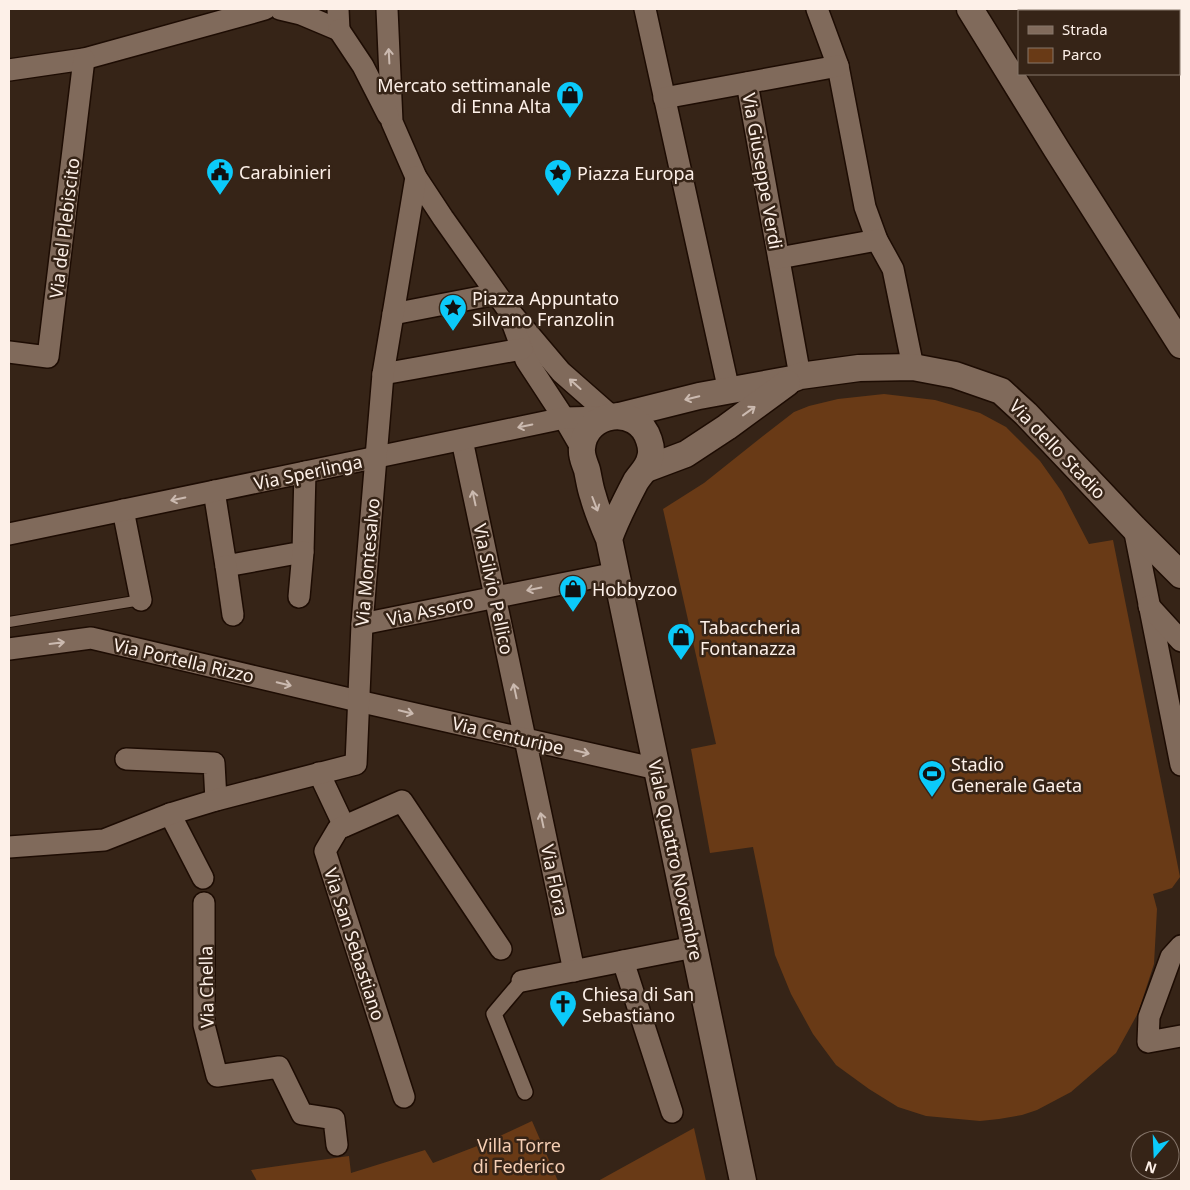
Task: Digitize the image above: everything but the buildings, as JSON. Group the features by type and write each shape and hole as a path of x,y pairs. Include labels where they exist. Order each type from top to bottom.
{"street":[{"path":"9,70 84,59 265,9"},
{"path":"280,9 338,19 392,122 416,177 443,218 501,300 561,372 613,416"},
{"path":"387,9 392,122"},
{"path":"645,9 729,391"},
{"path":"817,9 838,66 865,206 877,240 893,269 914,367"},
{"path":"970,9 1181,345"},
{"name":"Via del Plebiscito","path":"9,352 48,356 84,59"},
{"path":"664,98 838,66"},
{"name":"Via Giuseppe Verdi","path":"748,83 779,258 796,378"},
{"name":"Via Montesalvo","path":"9,847 104,840 170,814 216,800 356,764 362,624 383,374 416,177"},
{"name":"Via Giuseppe Verdi","path":"779,258 877,240"},
{"path":"393,314 501,300"},
{"path":"501,300 526,360 564,418 594,477 604,482 616,485 627,483 686,454 796,378"},
{"path":"383,374 522,349"},
{"name":"Via dello Stadio","path":"613,416 699,396 860,368 914,367 955,375 1001,391 1026,414 1181,575"},
{"path":"584,458 584,438 589,428 598,421 613,416 631,419 641,425 648,435 651,446 650,458 616,519 609,539"},
{"name":"Via Sperlinga","path":"9,534 564,418 613,416"},
{"name":"Via Silvio Pellico","path":"462,440 525,739"},
{"name":"Viale Quattro Novembre","path":"584,458 592,495 609,539 743,1181"},
{"path":"299,597 303,552 305,472"},
{"path":"214,491 233,615"},
{"path":"123,510 141,600"},
{"path":"1134,528 1181,765"},
{"path":"226,566 303,552"},
{"name":"Via Assoro","path":"362,624 616,573"},
{"path":"1149,606 1181,641"},
{"name":"Via Portella Rizzo","path":"9,649 91,638 358,701"},
{"name":"Via Centuripe","path":"358,701 657,769"},
{"name":"Via Flora","path":"525,739 574,971"},
{"path":"126,759 214,763 216,800"},
{"path":"319,774 344,826"},
{"name":"Via San Sebastiano","path":"404,1097 325,851 338,829 402,801 501,949"},
{"path":"170,814 203,878"},
{"name":"Via Chella","path":"204,903 204,1025 217,1076 279,1067 302,1114 334,1119 337,1145"},
{"path":"1181,946 1171,957 1149,1017 1148,1042 1181,1036"},
{"path":"525,1092 494,1014 522,982 694,947"},
{"path":"623,961 672,1112"}],"lane":[{"path":"9,622 141,600"}],"green space":[{"name":"Stadio Generale Gaeta","path":"884,394 935,400 980,413 1006,427 1040,461 1062,492 1089,544 1113,540 1180,877 1172,888 1153,894 1157,909 1154,964 1138,1013 1116,1053 1071,1092 1037,1110 1022,1115 980,1121 926,1116 898,1107 836,1065 813,1034 791,994 775,955 753,847 710,853 691,749 716,744 663,509 704,483 794,412 809,406 838,399"},
{"name":"Villa Torre di Federico","path":"532,1121 558,1181 257,1181 251,1170 349,1156 351,1173 425,1150 433,1163 485,1143"},
{"name":"Villa Torre di Federico","path":"694,1128 706,1181 598,1181"}],"place":[{"name":"Mercato settimanale di Enna Alta","path":"570,119"},
{"name":"Carabinieri","path":"220,196"},
{"name":"Piazza Europa","path":"558,197"},
{"name":"Piazza Appuntato Silvano Franzolin","path":"453,332"},
{"name":"Hobbyzoo","path":"573,613"},
{"name":"Tabaccheria Fontanazza","path":"681,661"},
{"name":"Stadio Generale Gaeta","path":"932,798"},
{"name":"Chiesa di San Sebastiano","path":"563,1028"}]}
